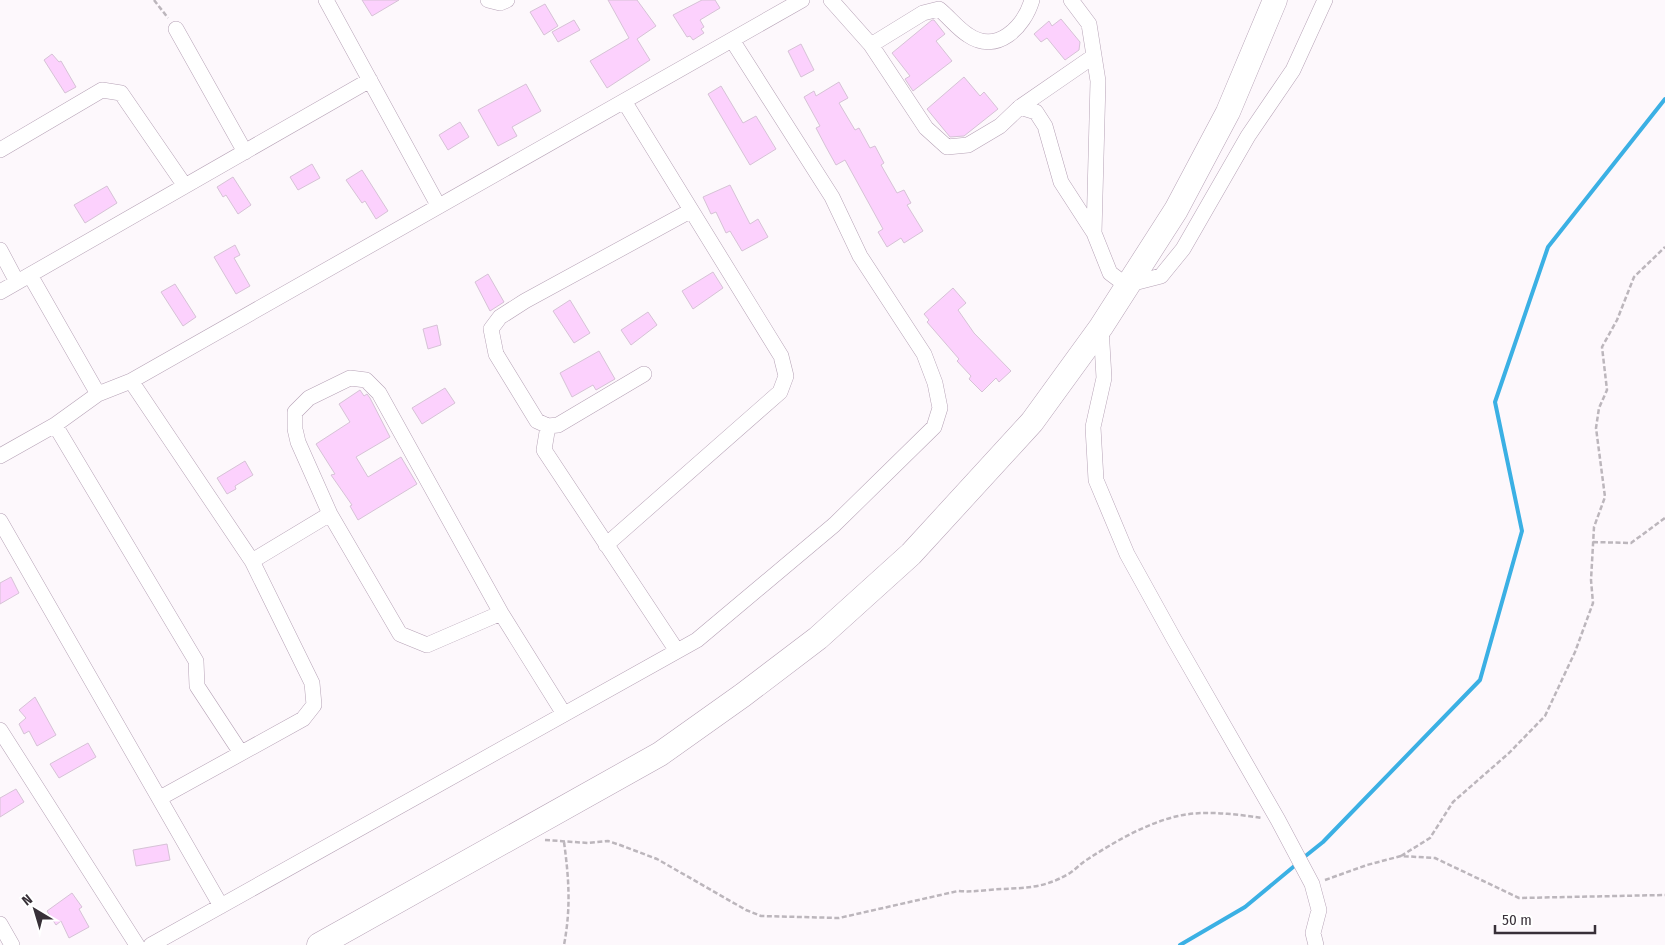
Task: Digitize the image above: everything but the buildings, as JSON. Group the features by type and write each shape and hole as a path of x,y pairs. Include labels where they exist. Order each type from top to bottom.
{"main road":[{"path":"319,945 660,754 743,695 818,638 911,554 1032,422 1101,327 1126,285 1176,210 1228,112 1275,0"}],"street":[{"path":"326,0 438,205"},
{"path":"488,0 500,4 507,0"},
{"path":"0,456 55,425 98,394 131,381 802,0"},
{"path":"830,0 871,45 926,128 947,147 968,145 1000,126 1020,106 1094,56"},
{"path":"871,45 923,13 939,9 967,35 981,42 999,40 1019,27 1032,0"},
{"path":"1071,0 1089,24 1098,81 1094,233"},
{"path":"1020,106 1036,112 1045,126 1062,182 1094,233 1110,274 1126,285 1161,276 1183,249 1248,136 1293,70 1325,0"},
{"path":"176,29 246,152"},
{"path":"151,945 697,640 834,525 934,428 940,408 936,383 924,354 860,256 832,197 732,40"},
{"path":"0,292 370,80"},
{"path":"0,150 102,90 111,91 121,93 185,186"},
{"path":"606,545 780,392 786,376 781,356 624,101"},
{"path":"644,374 558,425 548,426 537,421 496,354 491,329 500,317 525,301 690,211"},
{"path":"0,250 23,279 98,394"},
{"path":"1101,327 1104,378 1092,427 1096,480 1128,554 1312,884 1319,910 1311,941"},
{"path":"501,613 427,645 400,634 330,514 298,442 295,428 295,412 308,398 350,378 366,380 379,394 501,613 564,714"},
{"path":"131,381 252,561 312,683 314,704 302,719 160,798"},
{"path":"55,425 196,661 197,686 241,753"},
{"path":"548,426 544,450 677,651"},
{"path":"252,561 330,514"},
{"path":"0,521 221,906"},
{"path":"0,730 137,945"},
{"path":"0,924 12,945"}],"path":[{"path":"154,0 176,29"},
{"path":"1402,856 1430,838 1453,802 1509,754 1545,716 1575,652 1593,603 1591,580 1594,527 1605,497 1596,428 1599,408 1607,390 1602,347 1617,320 1634,277 1665,247"},
{"path":"1593,542 1631,543 1665,518"},
{"path":"514,837 564,842 608,841 657,859 746,910 761,916 839,918 958,891 1027,889 1070,873 1086,860 1123,839 1178,816 1226,814 1278,820"},
{"path":"564,842 570,886 569,916 564,945"},
{"path":"1312,884 1367,865 1402,856 1435,858 1519,898 1665,895"}],"waterway":[{"path":"1303,858 1323,842 1480,680 1522,531 1495,402 1548,247 1665,99"},
{"path":"1180,945 1245,907 1298,863"}]}
